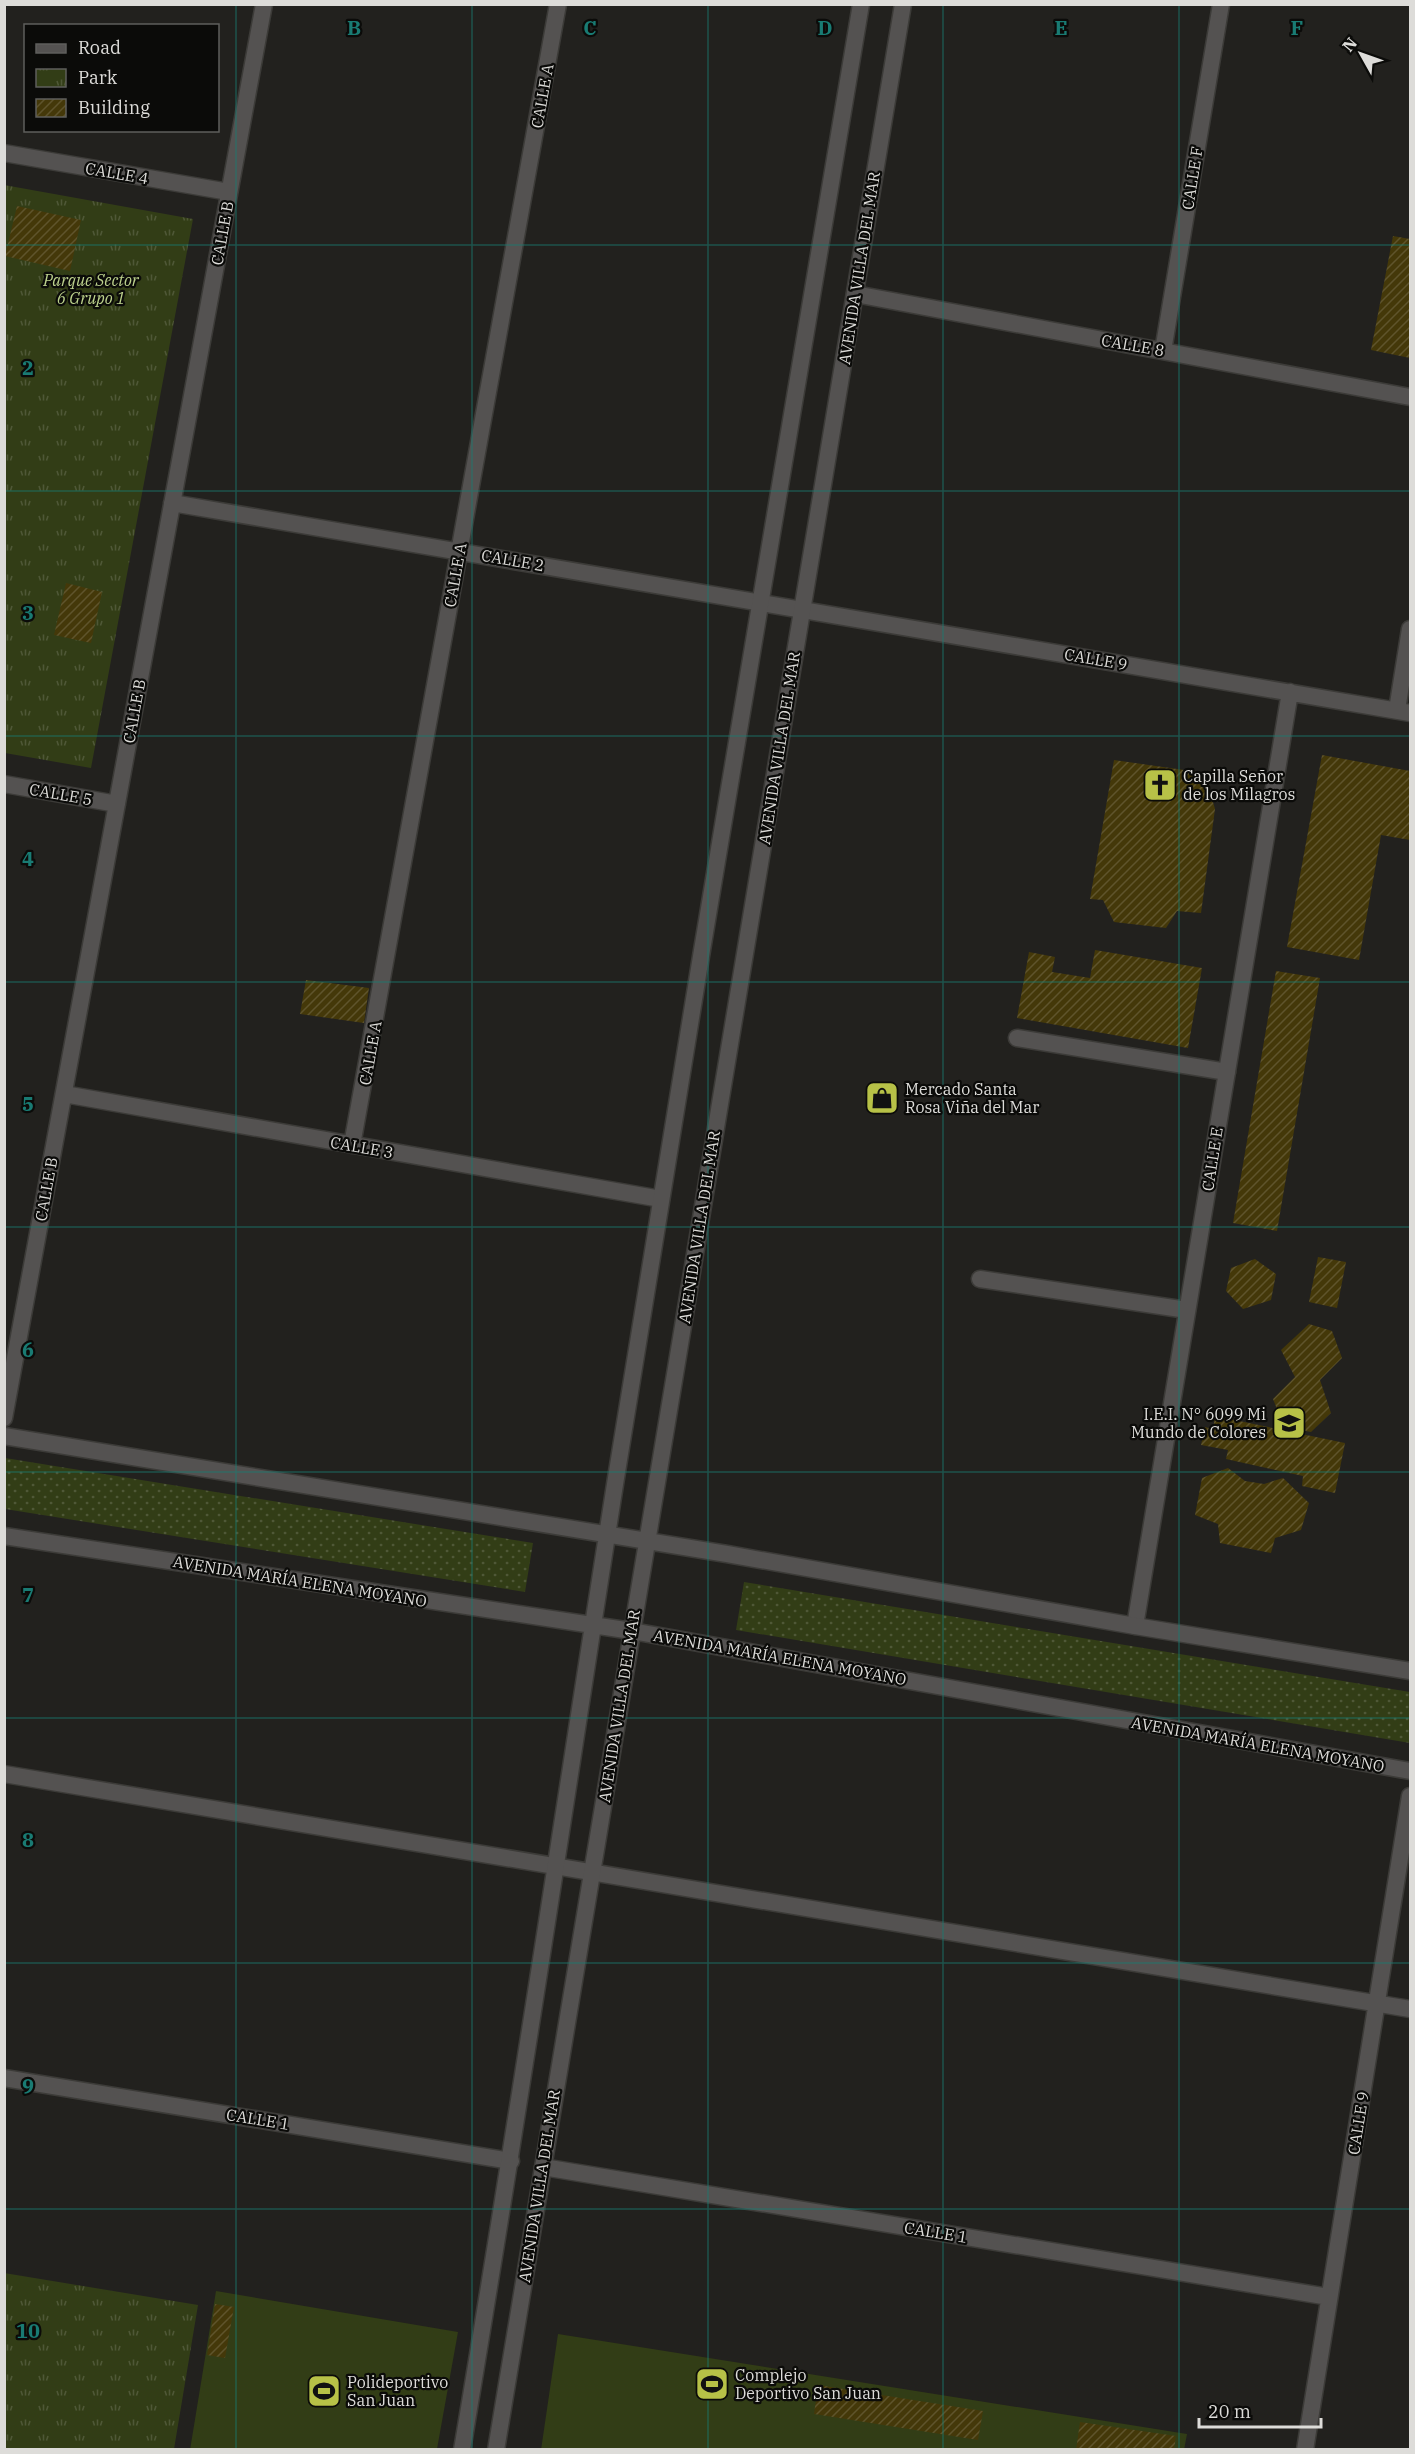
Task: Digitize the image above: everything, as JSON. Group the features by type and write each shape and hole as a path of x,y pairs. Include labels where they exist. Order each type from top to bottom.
{"street":[{"name":"CALLE B","path":"4,1418 264,4"},
{"name":"CALLE A","path":"352,1145 558,4"},
{"name":"AVENIDA VILLA DEL MAR","path":"462,2450 511,2161 555,1866 661,1199 861,4"},
{"name":"AVENIDA VILLA DEL MAR","path":"496,2450 903,4"},
{"name":"CALLE F","path":"1163,351 1221,4"},
{"name":"CALLE 4","path":"4,153 229,192"},
{"name":"CALLE 8","path":"855,294 1410,397"},
{"name":"CALLE 2","path":"172,503 782,606"},
{"name":"CALLE 9","path":"782,606 1404,712"},
{"path":"1404,712 1410,629"},
{"name":"CALLE E","path":"1135,1626 1290,692"},
{"name":"CALLE 5","path":"4,784 117,804"},
{"path":"1017,1038 1227,1072"},
{"name":"CALLE 3","path":"64,1094 661,1199"},
{"path":"980,1279 1187,1311"},
{"path":"4,1436 608,1535 1410,1671"},
{"name":"AVENIDA MARÍA ELENA MOYANO","path":"4,1536 540,1618 595,1624 1410,1771"},
{"path":"4,1774 1410,2009"},
{"name":"CALLE 9","path":"1305,2450 1410,1796"},
{"name":"CALLE 1","path":"4,2078 511,2161"},
{"name":"CALLE 1","path":"543,2167 1329,2297"}],"green space":[{"name":"Parque Sector 6 Grupo 1","path":"4,185 193,219 91,768 5,753"},
{"path":"5,1458 533,1543 525,1592 5,1509"},
{"path":"744,1582 1410,1692 1410,1743 736,1630"},
{"path":"4,2273 198,2305 174,2449 5,2449"},
{"name":"Polideportivo San Juan","path":"216,2291 458,2332 437,2449 190,2450"},
{"name":"Complejo Deportivo San Juan","path":"558,2334 1187,2434 1184,2450 541,2450"}],"building":[{"path":"17,206 81,220 70,271 5,256"},
{"path":"1393,236 1410,239 1410,358 1371,350"},
{"path":"66,583 102,592 91,643 54,635"},
{"path":"1322,755 1410,771 1410,840 1381,835 1359,960 1287,947"},
{"path":"1114,760 1205,773 1215,809 1201,913 1177,911 1166,928 1114,922 1103,900 1090,899"},
{"path":"1095,950 1202,968 1188,1048 1017,1018 1029,952 1055,957 1052,972 1090,978"},
{"path":"1276,971 1320,978 1277,1231 1233,1223"},
{"path":"306,980 369,988 364,1023 300,1014"},
{"path":"1318,1257 1346,1262 1337,1308 1309,1302"},
{"path":"1255,1259 1276,1274 1271,1300 1243,1309 1226,1291 1231,1268"},
{"path":"1309,1324 1332,1331 1342,1358 1320,1380 1331,1413 1311,1432 1284,1427 1273,1399 1295,1377 1281,1350"},
{"path":"1215,1416 1345,1443 1335,1493 1302,1486 1303,1476 1226,1459 1228,1450 1201,1445 1205,1427 1213,1429"},
{"path":"1228,1468 1245,1481 1264,1484 1283,1478 1309,1503 1301,1530 1275,1538 1271,1553 1220,1543 1218,1524 1195,1515 1202,1478"},
{"path":"215,2304 234,2307 225,2358 207,2355"},
{"path":"818,2385 983,2411 978,2440 814,2414"},
{"path":"1080,2422 1176,2436 1174,2450 1076,2450"}],"place":[{"name":"Capilla Señor de los Milagros","path":"1160,785"},
{"name":"Mercado Santa Rosa Viña del Mar","path":"882,1098"},
{"name":"I.E.I. N° 6099 Mi Mundo de Colores","path":"1289,1423"},
{"name":"Complejo Deportivo San Juan","path":"712,2384"},
{"name":"Polideportivo San Juan","path":"324,2391"}]}
